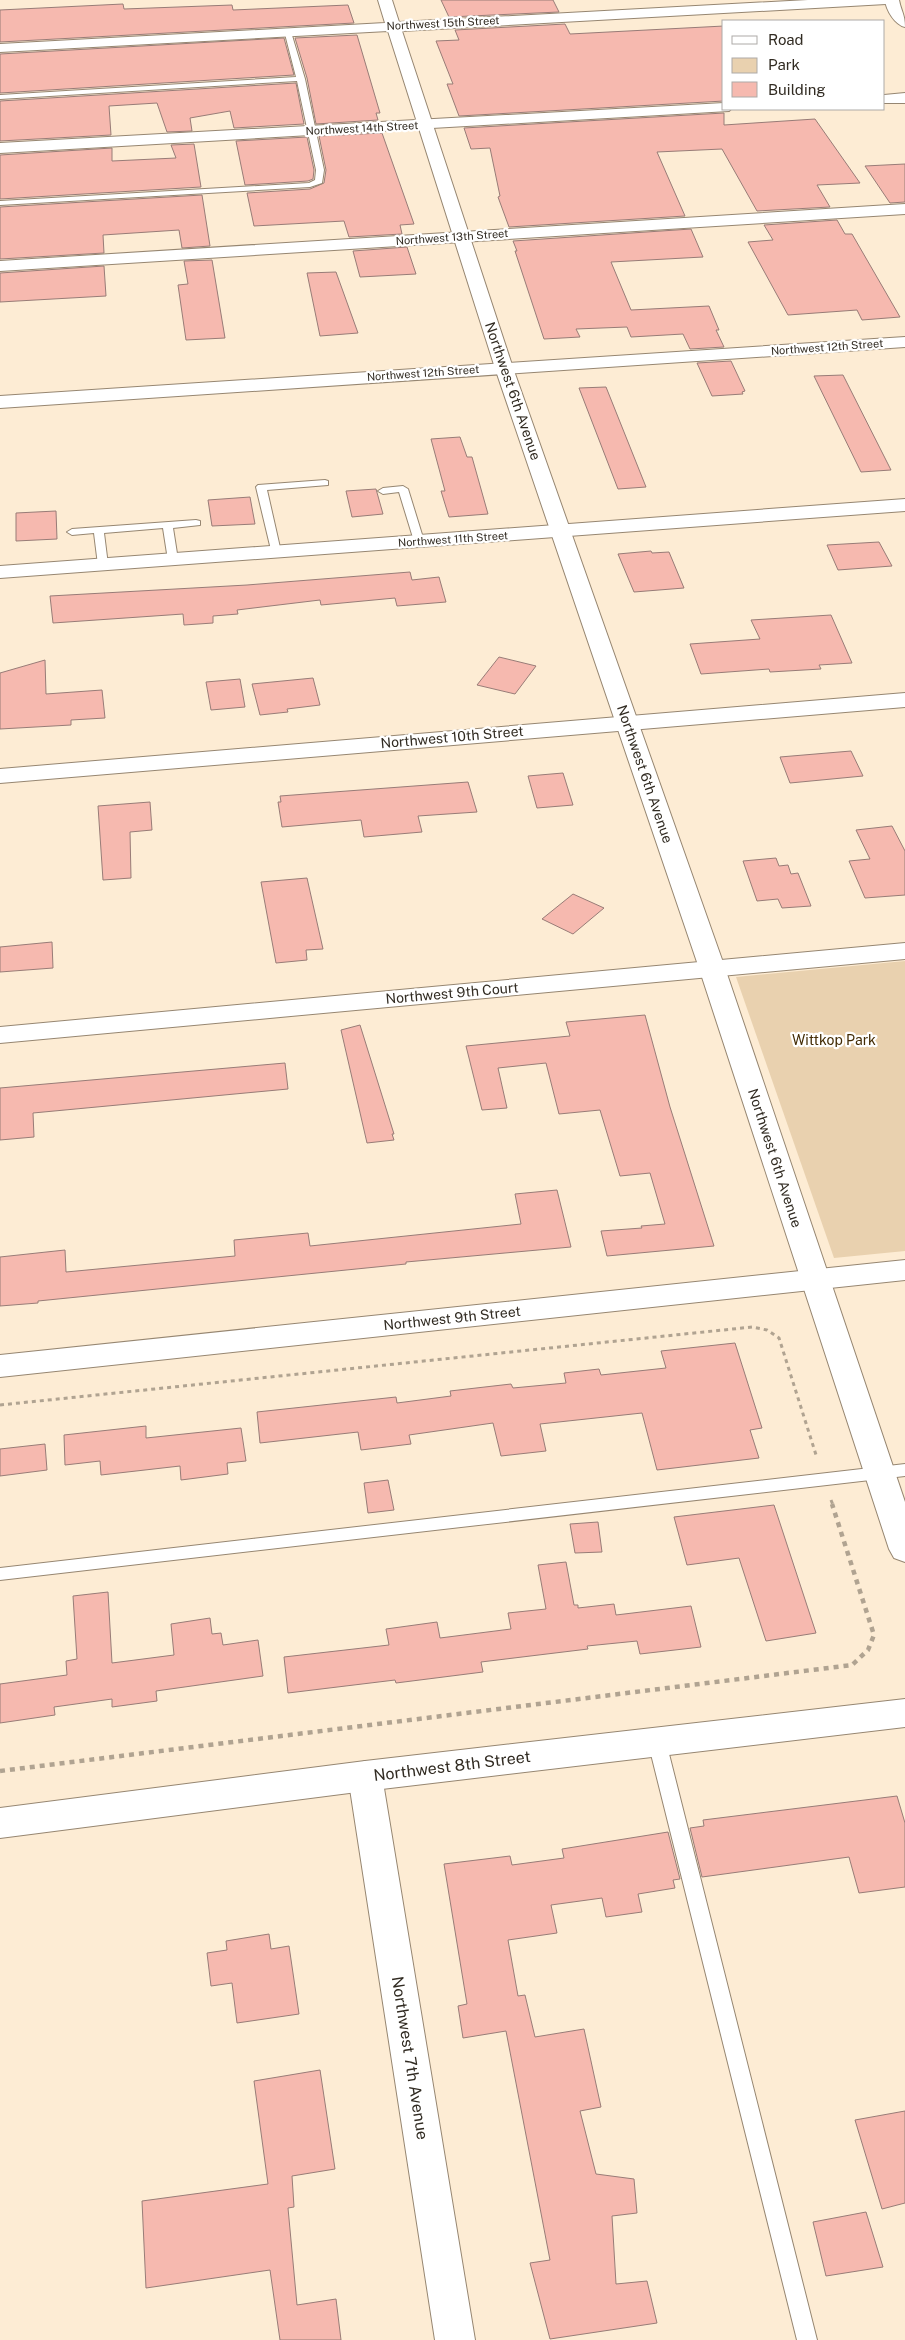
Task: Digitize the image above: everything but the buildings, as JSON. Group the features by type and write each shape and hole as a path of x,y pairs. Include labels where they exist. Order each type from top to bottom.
{"street":[{"name":"Northwest 6th Avenue","path":"385,0 463,236 504,368 712,968 905,1549"},
{"name":"Northwest 15th Street","path":"0,48 886,0"},
{"path":"892,0 893,7 905,23"},
{"path":"885,99 905,98"},
{"name":"Northwest 14th Street","path":"0,148 722,108"},
{"name":"Northwest 13th Street","path":"0,266 905,209"},
{"name":"Northwest 12th Street","path":"0,402 905,342"},
{"name":"Northwest 11th Street","path":"0,572 905,505"},
{"name":"Northwest 10th Street","path":"0,776 905,700"},
{"name":"Northwest 9th Court","path":"0,1035 905,951"},
{"name":"Northwest 9th Street","path":"0,1366 905,1270"},
{"name":"Northwest 8th Street","path":"0,1823 365,1776 905,1714"},
{"name":"Northwest 7th Avenue","path":"365,1776 456,2340"}],"lane":[{"path":"0,203 310,186 319,181 320,170 312,131 301,79 288,32"},
{"path":"0,97 301,79"},
{"path":"276,552 261,487 326,483"},
{"path":"383,491 403,490 419,542"},
{"path":"72,532 196,523"},
{"path":"168,525 173,560"},
{"path":"99,530 103,565"},
{"path":"0,1574 905,1470"},
{"path":"657,1742 807,2340"}],"green space":[{"name":"Wittkop Park","path":"905,961 905,1251 834,1258 736,977"}]}
